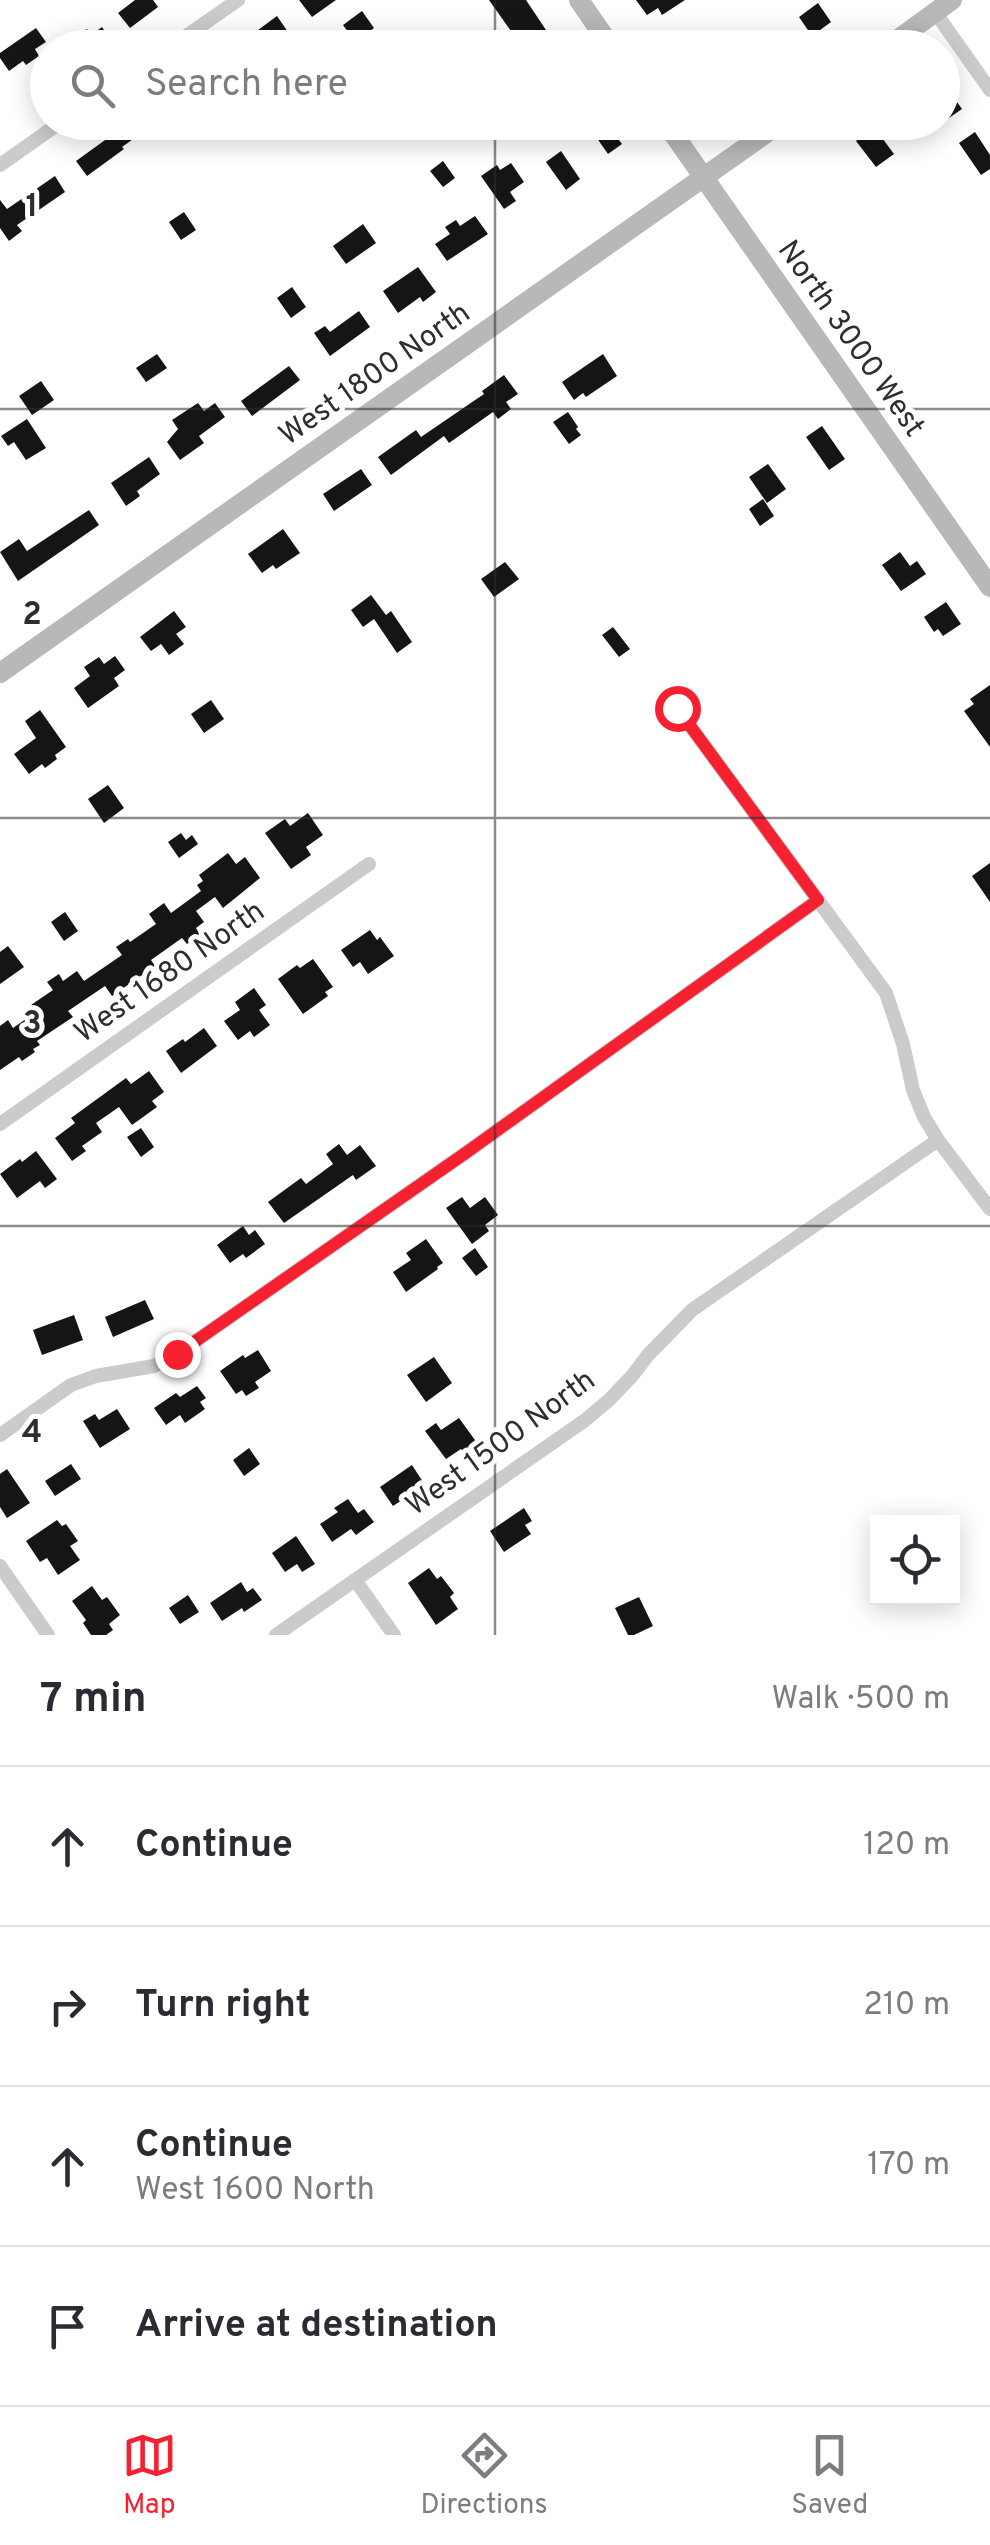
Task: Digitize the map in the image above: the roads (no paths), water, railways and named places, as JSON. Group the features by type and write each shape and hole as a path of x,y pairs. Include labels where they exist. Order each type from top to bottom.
{"main road":[{"path":"579,0 600,30"},
{"path":"911,30 944,6"},
{"name":"North 3000 West","path":"677,140 990,587"},
{"name":"West 1800 North","path":"0,673 757,140"}],"street":[{"path":"195,30 238,0"},
{"path":"944,6 957,30"},
{"path":"960,35 990,90"},
{"path":"0,165 35,140"},
{"path":"677,708 886,993 924,1116 990,1210"},
{"name":"West 1680 North","path":"0,1124 369,864"},
{"path":"0,1436 70,1385 96,1376 154,1366 177,1354 818,900"},
{"name":"West 1500 North","path":"276,1635 584,1420 609,1400 692,1310 938,1140"},
{"path":"0,1566 48,1635"},
{"path":"355,1580 394,1635"}]}
